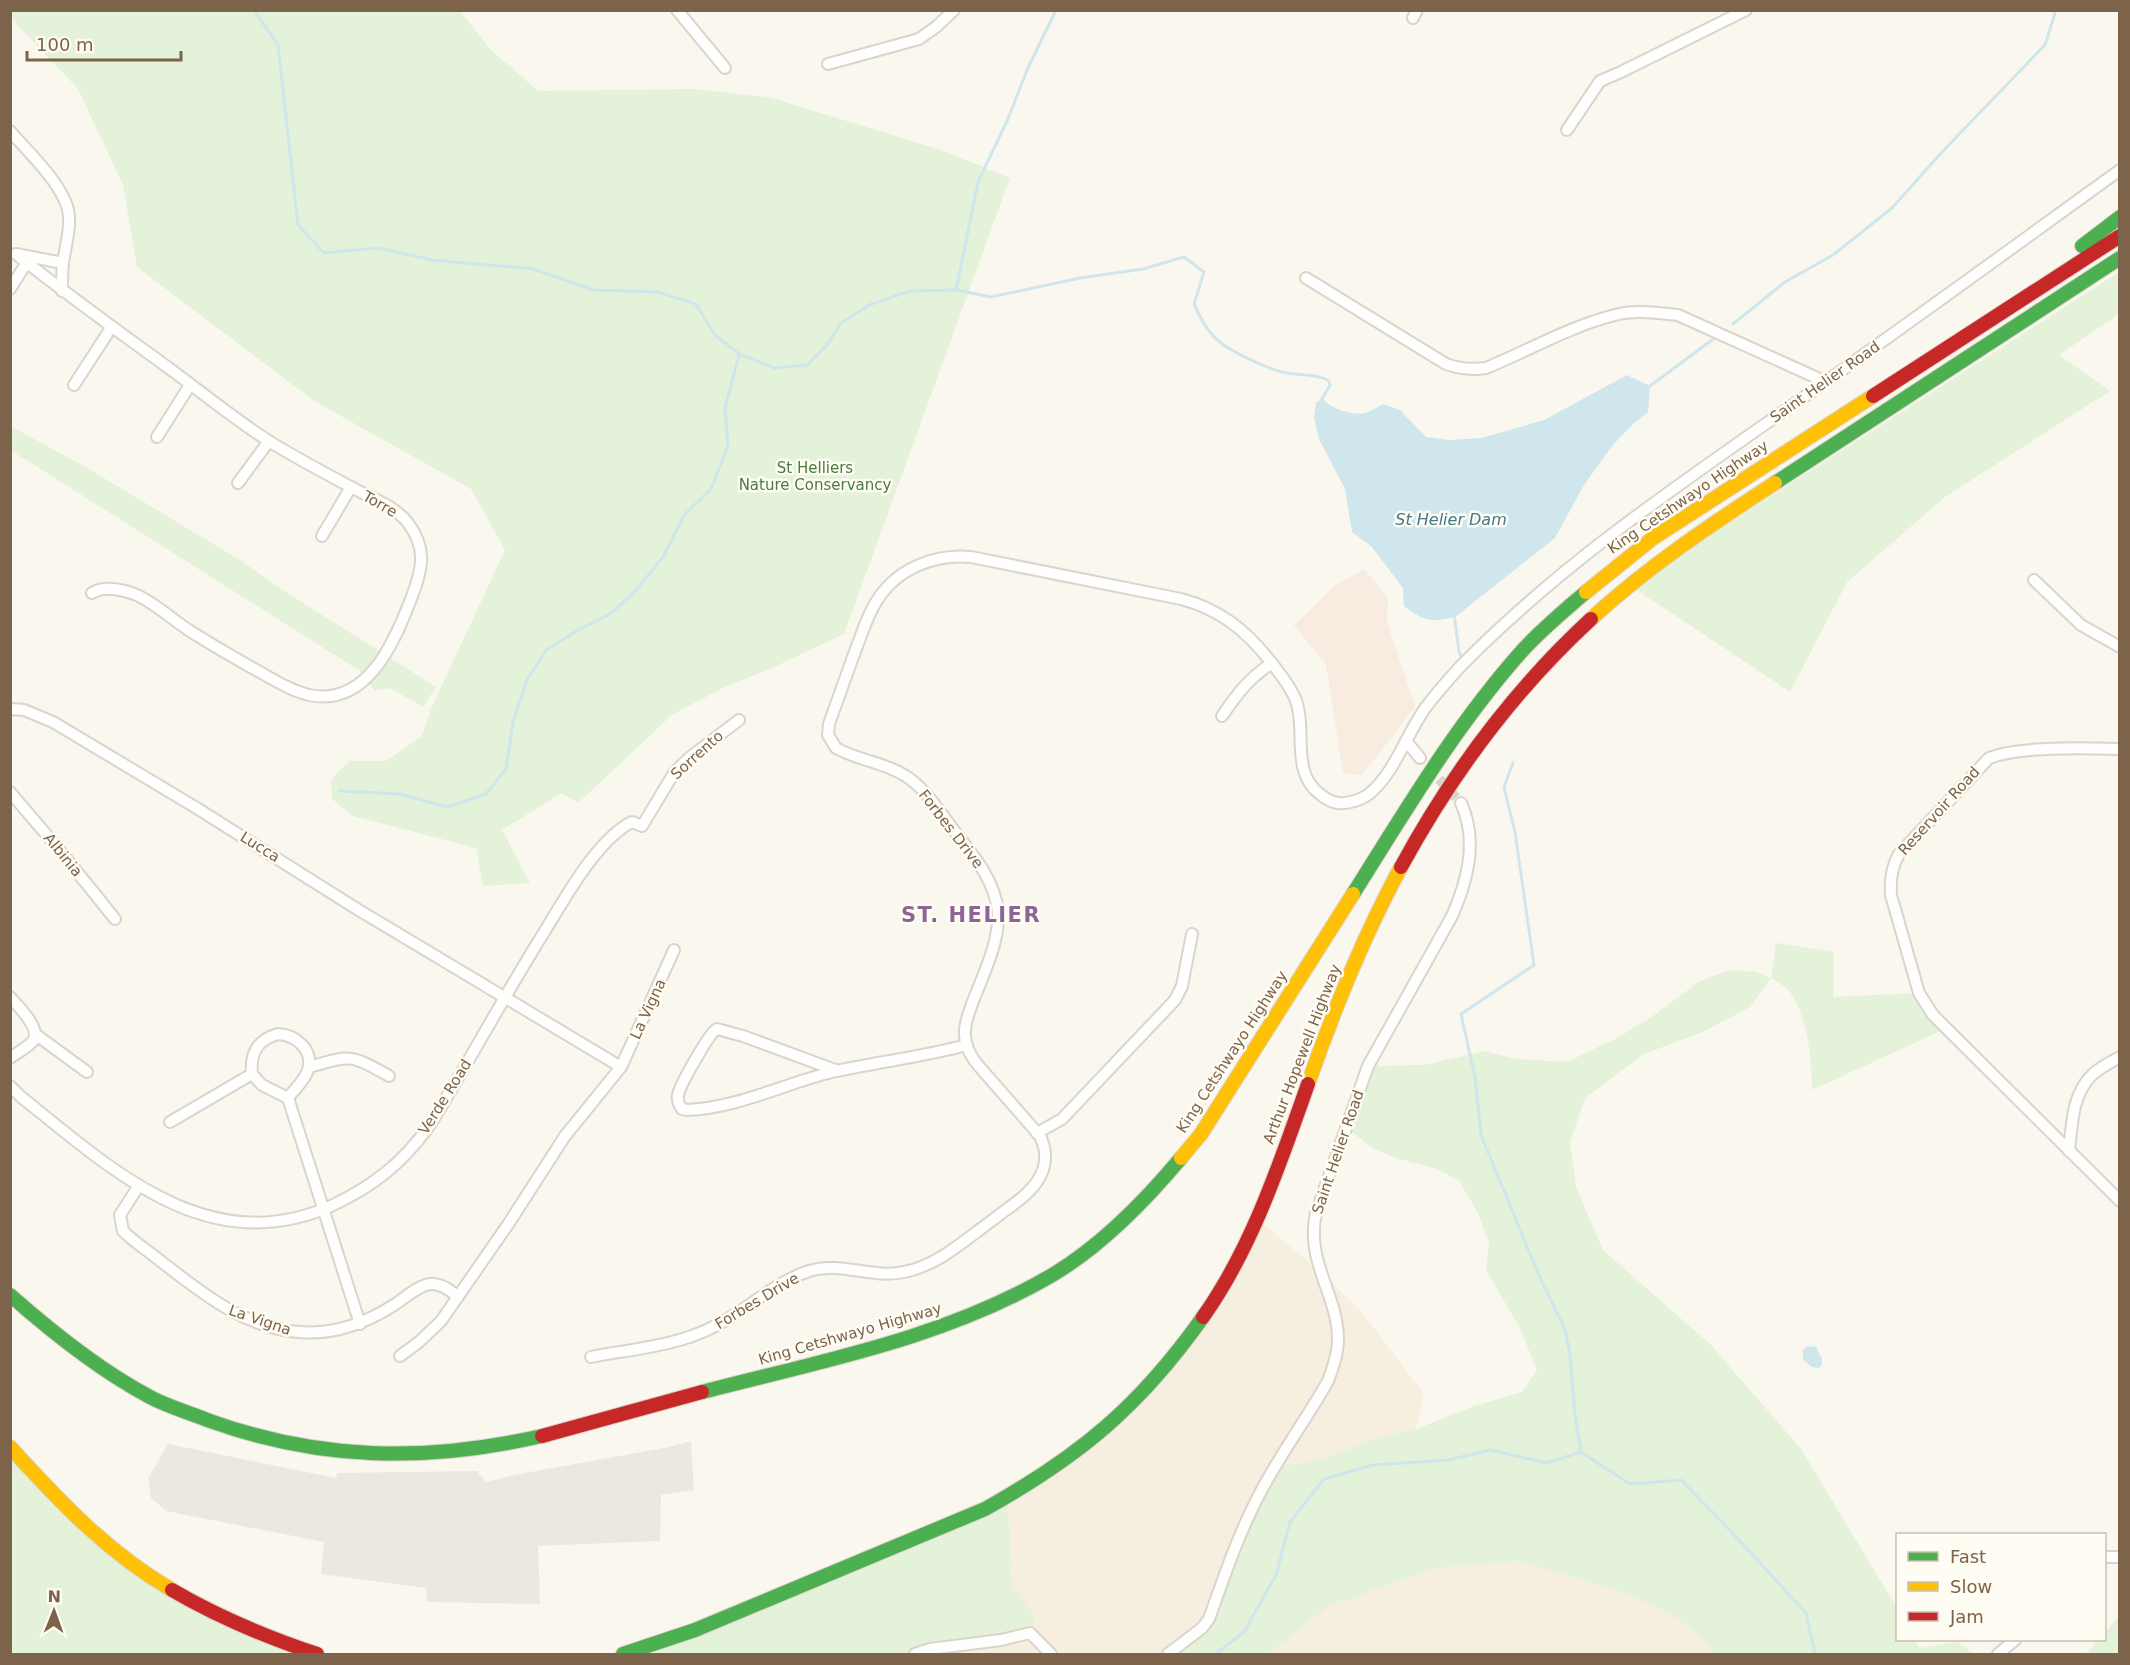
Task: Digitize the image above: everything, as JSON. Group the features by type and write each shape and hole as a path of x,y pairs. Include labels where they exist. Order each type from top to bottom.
{"highway":[{"path":"2003,311 2120,217"},
{"name":"King Cetshwayo Highway","path":"10,1295 92,1361 145,1394 172,1407 233,1430 268,1439 324,1449 381,1454 426,1454 469,1450 540,1437 929,1334 993,1306 1055,1273 1103,1238 1166,1176 1201,1134 1441,754 1500,677 1523,650 1558,616 1602,577 1653,538 2120,236"},
{"path":"2033,315 2120,258"},
{"path":"2033,315 2120,272"},
{"name":"Arthur Hopewell Highway","path":"749,1608 985,1509 1034,1483 1076,1453 1147,1391 1183,1349 1222,1289 1257,1219 1360,946 1382,902 1417,838 1465,762 1510,704 1599,612 1657,565 1729,513 2033,315"},
{"path":"10,1447 83,1524 118,1555 143,1572 180,1596 232,1623 284,1644 317,1654"},
{"path":"623,1654 664,1642 749,1608"},
{"path":"659,1654 722,1624 749,1608"}],"street":[{"path":"677,10 725,68"},
{"path":"828,64 919,39 954,10"},
{"path":"1567,130 1600,81 1746,10"},
{"path":"10,131 59,188 64,197 69,216 62,291"},
{"name":"Saint Helier Road","path":"1406,741 1426,708 1456,671 1555,580 1634,519 2120,170"},
{"path":"13,253 29,259 63,263"},
{"path":"10,289 29,259"},
{"name":"Torre","path":"29,259 62,291 269,441 391,508 406,520 420,547 422,563 411,601 388,650 370,677 348,691 317,696 288,688 218,649 138,596 113,589 98,589 92,593"},
{"path":"1306,279 1446,364 1458,368 1486,368 1557,336 1620,314 1662,313 1678,315 1826,382"},
{"path":"74,385 111,328"},
{"path":"158,437 190,385"},
{"path":"238,483 269,441"},
{"path":"322,536 351,487"},
{"name":"Forbes Drive","path":"591,1357 678,1340 704,1332 796,1276 815,1269 839,1268 885,1275 925,1265 961,1244 1031,1189 1044,1167 1045,1149 1037,1133 969,1054 967,1045 965,1030 967,1019 990,958 997,927 998,911 988,878 936,806 914,783 893,770 836,748 828,735 829,724 874,604 891,583 907,570 928,561 961,556 1194,603 1214,610 1256,643 1294,695 1298,707 1303,770 1313,790 1325,799 1340,803 1368,796 1385,775 1406,741"},
{"path":"2034,580 2081,625 2120,647"},
{"path":"1222,716 1255,674 1272,663"},
{"name":"Lucca","path":"10,709 24,710 53,722 504,998"},
{"name":"Sorrento","path":"642,826 674,773 689,758 739,720"},
{"path":"1406,741 1420,758"},
{"name":"Reservoir Road","path":"2120,749 2008,752 1989,758 1899,854 1895,860 1891,880 1891,895 1920,993 1933,1015 2120,1202"},
{"name":"Albinia","path":"12,796 57,847 115,920"},
{"name":"Saint Helier Road","path":"1168,1654 1202,1628 1209,1619 1238,1539 1260,1492 1328,1381 1335,1363 1338,1341 1335,1322 1312,1238 1316,1213 1368,1066 1452,916 1462,893 1468,868 1470,843 1466,813 1461,803"},
{"name":"Verde Road","path":"10,1086 112,1170 174,1204 214,1218 230,1220 282,1221 323,1209 361,1192 397,1164 410,1150 428,1128 504,998 594,855 621,828 632,822 642,826"},
{"path":"1037,1133 1062,1119 1175,1000 1182,986 1192,934"},
{"name":"La Vigna","path":"400,1356 430,1333 458,1297 565,1136 621,1067 674,950"},
{"path":"10,997 33,1025 35,1034 33,1041 10,1058"},
{"path":"504,998 621,1067"},
{"path":"838,1071 743,1036 717,1029 711,1033 703,1047 679,1093 678,1103 682,1109 687,1110 720,1105 838,1071 932,1055 967,1045"},
{"path":"35,1034 87,1072"},
{"path":"288,1098 309,1067 306,1049 302,1044 290,1035 278,1034 265,1039 256,1048 252,1055 252,1074 262,1084 288,1098 360,1324"},
{"path":"2069,1151 2072,1117 2084,1085 2092,1074 2120,1057"},
{"path":"309,1067 351,1058 366,1062 389,1076"},
{"path":"170,1122 252,1074"},
{"name":"La Vigna","path":"138,1186 120,1215 123,1231 217,1304 243,1317 297,1332 312,1332 360,1324 425,1285 443,1286 458,1297"},
{"path":"915,1654 930,1649 1008,1639 1030,1633 1051,1654"},
{"path":"1998,1654 2014,1641"}],"shaded area":[{"path":"1364,569 1388,598 1387,622 1415,707 1362,775 1343,773 1326,665 1294,625 1336,585"},
{"path":"1257,1219 1320,1271 1364,1315 1424,1394 1416,1429 1368,1441 1331,1456 1275,1468 1209,1619 1168,1654 915,1654 1035,1617 1012,1585 1008,1498 1147,1391"},
{"path":"691,1441 694,1490 661,1495 660,1541 538,1546 540,1604 427,1602 426,1588 321,1574 324,1542 166,1511 151,1498 148,1478 168,1444 336,1478 337,1473 477,1471 486,1482"},
{"path":"1520,1561 1621,1592 1673,1615 1709,1644 1712,1654 1268,1654 1334,1602 1355,1599 1367,1592 1437,1568"}],"green space":[{"name":"St Helliers Nature Conservancy","path":"11,10 460,11 491,50 538,91 694,89 772,98 938,149 1010,178 844,634 725,687 673,714 578,803 562,793 502,830 530,883 483,886 476,848 353,816 332,799 331,781 337,772 350,761 386,761 422,736 431,709 505,550 471,489 314,401 137,267 123,185 78,89 11,18"},
{"path":"2119,272 2119,314 2059,355 2110,391 1945,497 1847,582 1790,692 1631,586"},
{"path":"10,426 84,466 243,562 281,589 436,687 423,707 390,688 375,691 360,671 11,451"},
{"path":"1776,943 1834,952 1833,997 1919,993 1945,1029 1812,1090 1810,1053 1801,1014 1790,992 1771,978"},
{"path":"1730,970 1756,972 1771,978 1750,1007 1703,1032 1644,1054 1585,1098 1570,1142 1576,1187 1603,1250 1711,1345 1801,1449 1896,1606 1896,1641 1915,1641 1919,1648 1957,1642 1974,1654 1712,1654 1709,1644 1673,1615 1621,1592 1520,1561 1437,1568 1367,1592 1355,1599 1334,1602 1268,1654 1168,1654 1202,1628 1275,1468 1331,1456 1368,1441 1416,1429 1474,1406 1522,1392 1537,1371 1520,1328 1486,1270 1489,1242 1477,1211 1459,1181 1437,1169 1396,1158 1374,1149 1345,1127 1368,1066 1424,1065 1485,1051 1516,1059 1567,1062 1619,1037 1653,1016 1700,981"},
{"path":"10,1447 118,1555 317,1654 11,1654"},
{"path":"1008,1498 1012,1585 1035,1617 1030,1633 915,1654 623,1654"},
{"path":"2119,1616 2119,1654 2085,1654 2098,1641 2106,1641 2106,1632"}],"water":[{"name":"St Helier Dam","path":"1627,375 1650,386 1648,412 1612,446 1584,485 1555,538 1455,617 1439,620 1422,618 1404,606 1403,588 1372,547 1352,532 1345,489 1319,439 1314,418 1316,403 1322,399 1342,410 1360,414 1383,404 1400,410 1426,437 1449,440 1482,438 1544,420"},
{"path":"1810,1346 1816,1347 1822,1359 1822,1365 1819,1368 1812,1367 1803,1360 1803,1350"}],"waterway":[{"path":"254,10 278,45 298,225 324,253 378,248 432,260 533,269 594,290 658,292 696,304 715,335 739,354 775,368 807,365 827,345 841,323 869,305 910,291 956,290 991,297 1080,278 1143,269 1184,257 1204,272 1194,304 1211,334 1225,346 1267,367 1328,380 1330,385 1322,399 1323,402"},
{"path":"956,290 978,182 1056,10"},
{"path":"1733,324 1785,282 1833,255 1892,208 1942,152 2045,45 2056,10"},
{"path":"1650,386 1716,337"},
{"path":"340,791 400,794 448,807 486,794 506,769 513,722 527,680 546,650 610,614 633,594 663,557 684,515 711,489 728,446 725,408 739,355"},
{"path":"1454,614 1462,659"},
{"path":"1513,763 1504,787 1515,832 1534,965 1461,1014 1475,1077 1481,1135 1538,1273 1565,1330 1570,1354 1575,1415 1581,1452 1630,1484 1681,1480 1806,1613 1815,1654"},
{"path":"1216,1654 1244,1632 1276,1575 1290,1522 1324,1479 1373,1465 1448,1460 1490,1450 1547,1463 1581,1452"}],"tunnel":[{"path":"1429,768 1461,803"}],"traffic: fast":[{"path":"2082,246 2120,217"},
{"path":"1775,483 2120,258"},
{"path":"1353,894 1412,800 1475,708 1530,643 1586,592"},
{"path":"702,1392 882,1345 970,1315 1013,1296 1054,1274 1089,1250 1138,1206 1181,1158"},
{"path":"10,1295 77,1350 150,1397 210,1421 252,1434 293,1444 374,1453 457,1450 542,1436"},
{"path":"623,1654 695,1630 985,1509 1050,1469 1106,1426 1156,1377 1203,1317"}],"traffic: slow":[{"path":"1586,592 1653,538 1873,396"},
{"path":"1591,619 1657,564 1775,483"},
{"path":"1308,1084 1350,974 1401,867"},
{"path":"1181,1158 1201,1134 1353,894"},
{"path":"10,1447 85,1525 127,1560 172,1590"}],"traffic: jam":[{"path":"1873,396 2120,236"},
{"path":"1401,867 1441,799 1486,735 1536,675 1591,619"},
{"path":"1203,1317 1236,1263 1250,1234 1308,1084"},
{"path":"542,1436 702,1392"},
{"path":"172,1590 243,1626 317,1654"}],"district":[{"name":"ST. HELIER","path":"971,915"}]}
